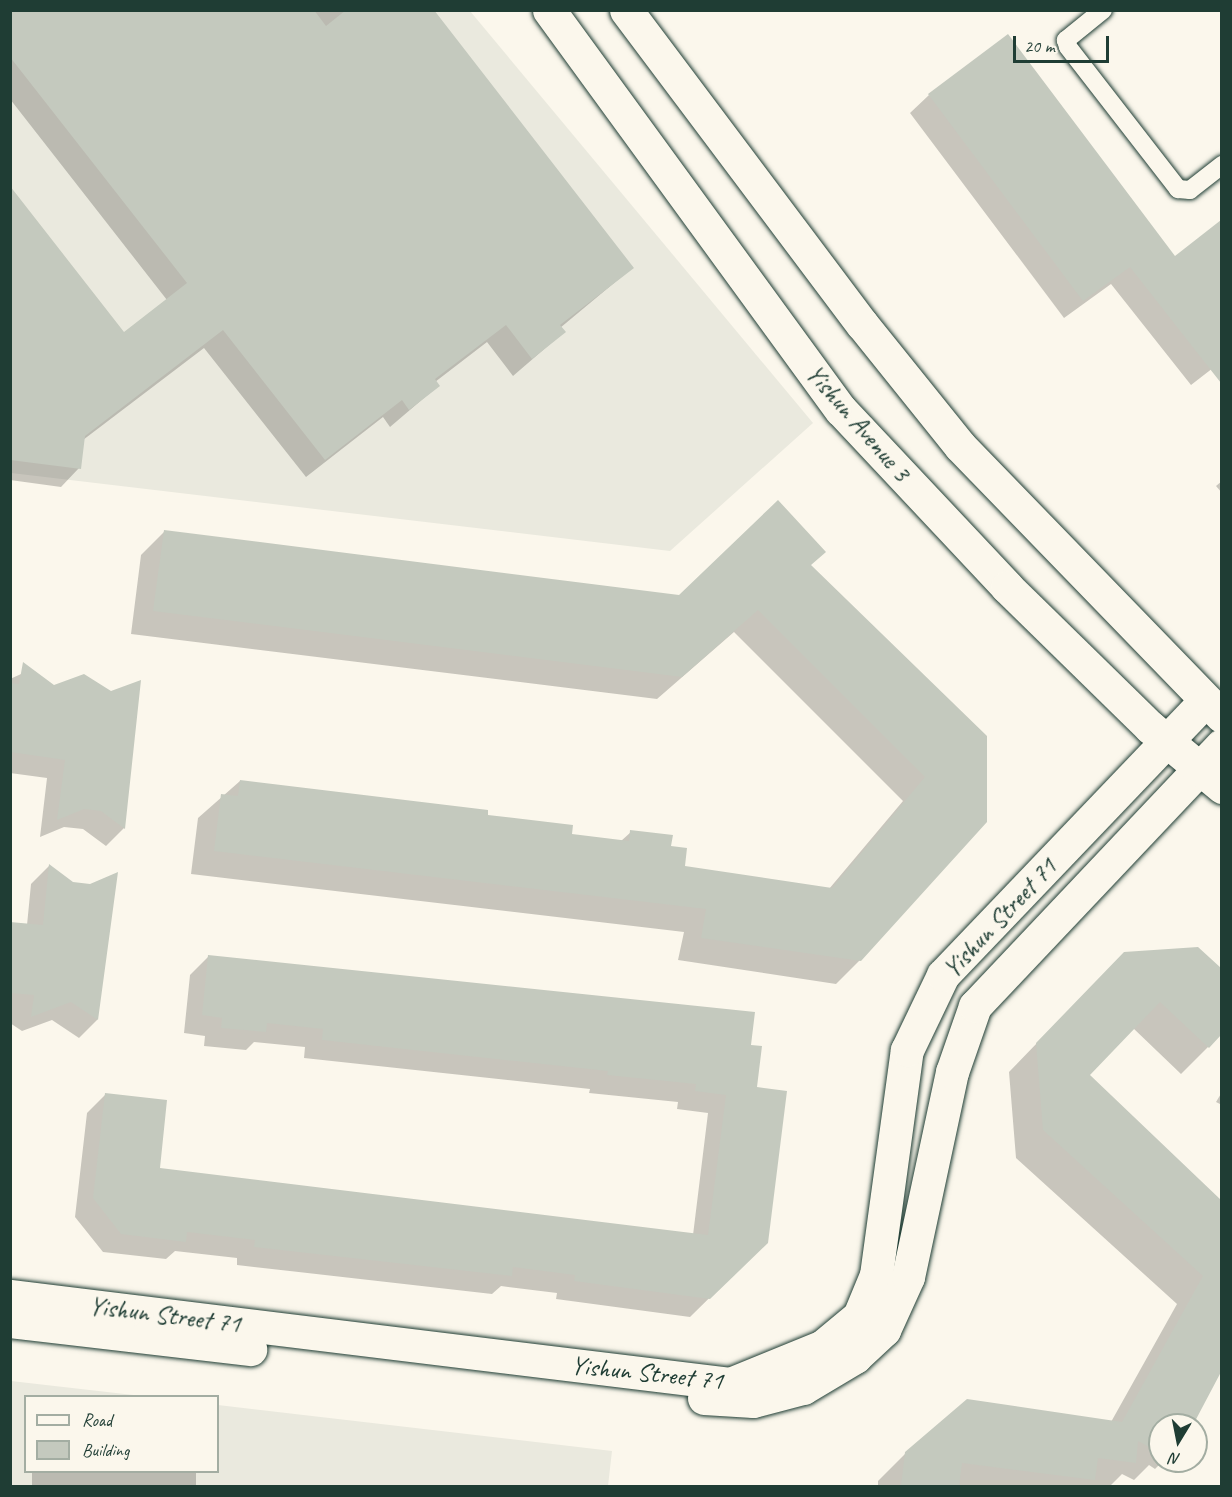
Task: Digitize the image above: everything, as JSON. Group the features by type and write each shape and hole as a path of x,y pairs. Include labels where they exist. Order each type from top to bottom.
{"street":[{"name":"Yishun Avenue 3","path":"549,10 841,410 1007,587 1166,741 1210,778"},
{"path":"626,10 861,324 960,446 1213,708"},
{"name":"Yishun Street 71","path":"10,1321 52,1314 730,1384 823,1346 859,1316 876,1275 907,1050 943,975 1166,741 1213,708"},
{"name":"Yishun Street 71","path":"10,1296 52,1314 663,1396 753,1401 803,1388 855,1357 884,1330 908,1277 956,1058 975,1006 1210,778 1221,745"},
{"path":"907,1050 956,1058"}],"lane":[{"path":"1102,10 1066,40 1068,47 1178,189 1190,190 1221,165"}],"shaded area":[{"path":"11,11 470,11 813,423 670,551 11,473"},
{"path":"11,1381 133,1395 24,1395 24,1473 219,1473 219,1405 612,1451 608,1486 11,1486"}],"building":[{"path":"10,10 314,10 326,26 346,10 434,10 634,268 560,325 566,332 532,359 506,325 435,379 440,386 409,410 402,400 325,460 223,330 85,436 81,469 10,460 10,186 124,332 187,283 10,57"},
{"path":"1008,34 1175,256 1221,220 1221,383 1130,267 1083,301 928,94"},
{"path":"778,500 826,552 811,565 987,736 987,822 861,961 701,938 706,909 214,851 221,794 238,796 240,780 488,810 488,815 573,825 572,834 629,841 630,830 673,835 671,846 687,848 685,866 832,888 925,777 758,610 682,677 153,611 164,530 679,595"},
{"path":"23,662 54,685 84,674 111,691 141,680 125,829 101,811 84,809 57,820 65,760 10,752 10,683 19,684"},
{"path":"49,864 73,882 90,884 118,872 98,1020 71,1002 31,1017 34,995 10,993 10,922 43,925"},
{"path":"1198,947 1221,968 1221,1035 1209,1048 1160,1002 1090,1075 1221,1200 1221,1372 1199,1413 1148,1413 1148,1446 1138,1441 1136,1463 1098,1458 1095,1480 962,1463 959,1486 901,1486 905,1452 967,1399 1122,1422 1203,1276 1043,1130 1036,1043 1124,952"},
{"path":"208,955 755,1012 751,1045 762,1046 757,1087 787,1091 768,1243 710,1299 574,1281 575,1275 513,1267 512,1276 254,1247 255,1240 187,1232 186,1242 121,1234 93,1198 105,1093 167,1100 160,1168 708,1235 726,1095 695,1091 696,1084 607,1075 608,1071 322,1040 323,1029 267,1023 266,1032 221,1028 222,1018 202,1015"}]}
